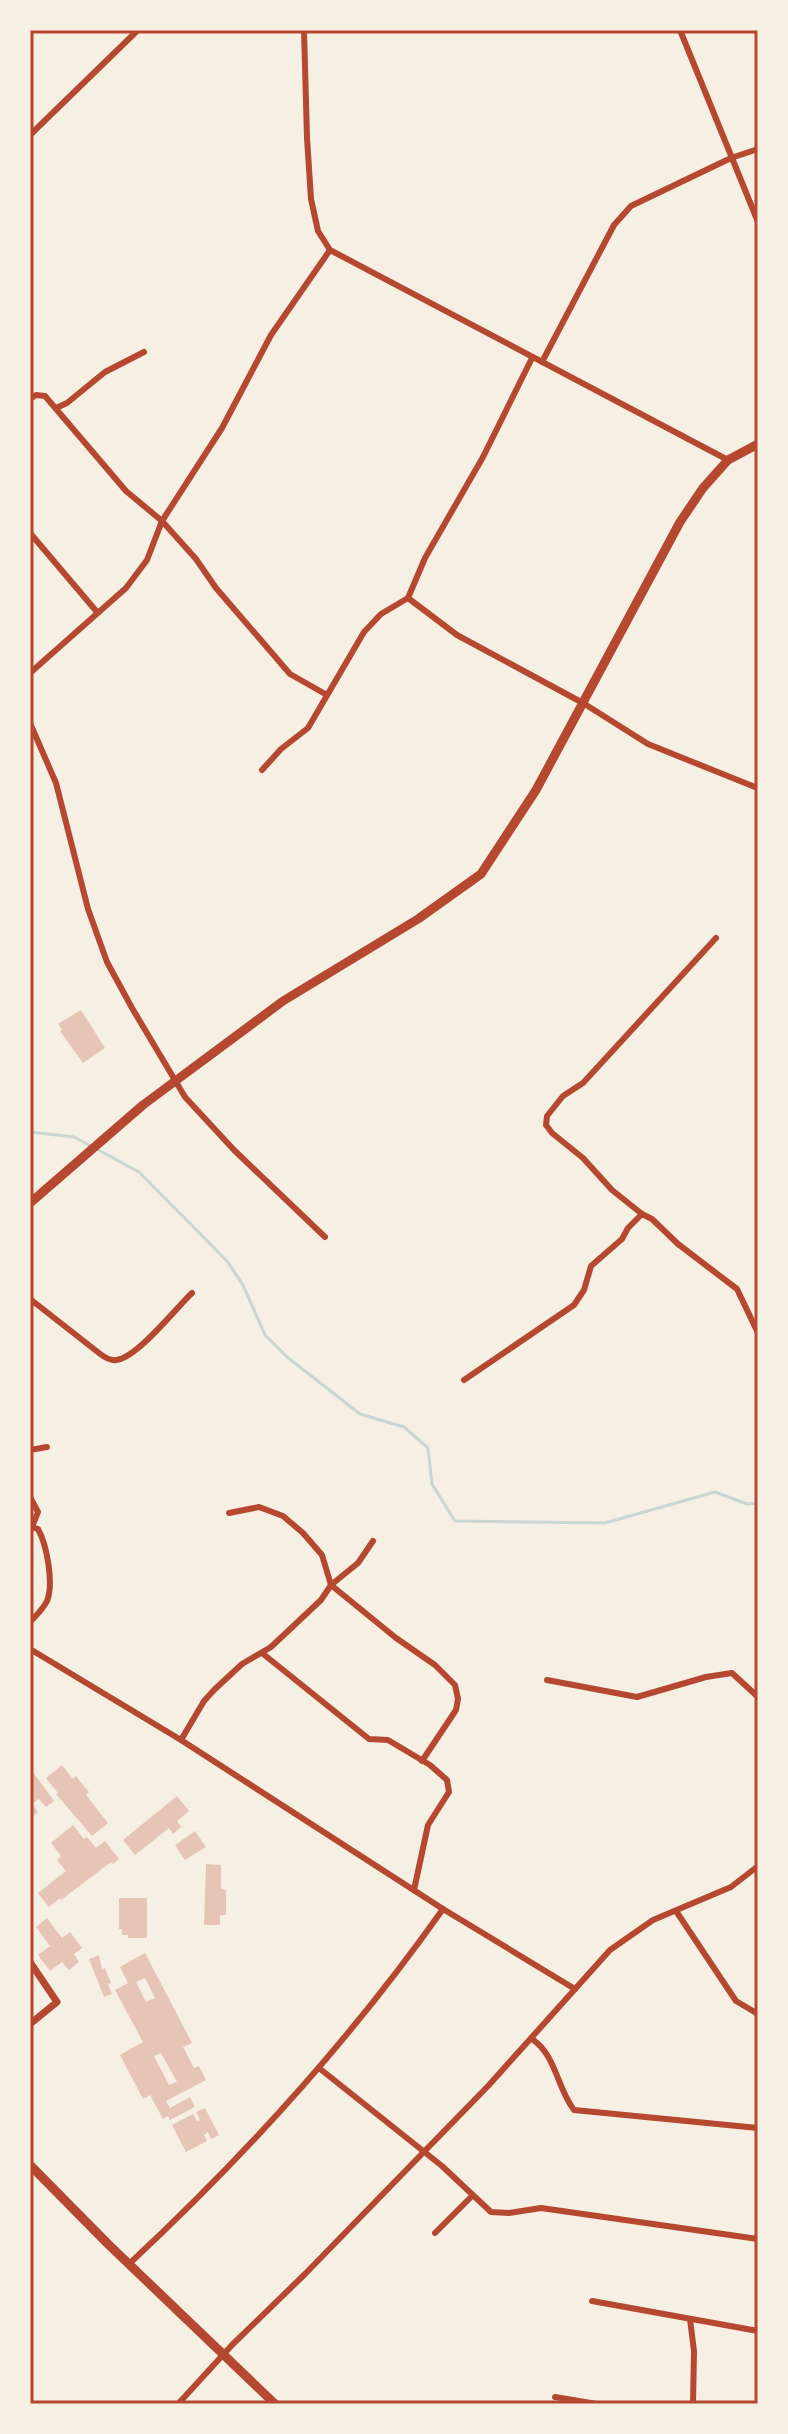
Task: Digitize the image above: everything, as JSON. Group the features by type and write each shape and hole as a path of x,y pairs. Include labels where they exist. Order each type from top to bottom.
{"main road":[{"path":"30,1203 107,1135 283,1001 418,919 481,874 536,790 680,522 703,488 728,460 758,444"},
{"path":"31,2169 275,2404"}],"street":[{"path":"30,135 138,30"},
{"path":"304,30 311,199 318,231 330,250 728,460"},
{"path":"680,30 758,222"},
{"path":"542,362 614,225 631,206 731,158 758,149"},
{"path":"30,673 126,588 147,560 162,521 222,428 271,335 330,250"},
{"path":"56,408 67,403 105,372 144,352"},
{"path":"262,770 281,749 308,728 364,632 381,614 408,598 425,558 483,457 532,358"},
{"path":"30,399 36,395 45,396 126,491 162,521 196,559 216,588 290,674 327,695"},
{"path":"30,533 97,612"},
{"path":"408,598 457,635 583,703 648,744 755,787"},
{"path":"30,723 56,783 88,909 107,962 175,1081 185,1097 234,1150 325,1237"},
{"path":"716,938 583,1083 563,1096 547,1116 546,1125 583,1158 612,1190 737,1289 758,1333"},
{"path":"464,1380 574,1305 584,1290 591,1266 622,1239 642,1214"},
{"path":"32,1303 99,1353 117,1361 131,1354 192,1293"},
{"path":"30,1450 47,1447"},
{"path":"30,1497 38,1512 31,1528 38,1529 47,1551 49,1580 46,1604 30,1622"},
{"path":"229,1513 259,1507 283,1516 322,1555 331,1585 435,1665 455,1685 456,1710 422,1761"},
{"path":"181,1740 204,1701 242,1664 262,1653 321,1600 331,1585 358,1563 373,1541"},
{"path":"30,1649 181,1740 443,1909 575,1989"},
{"path":"262,1653 369,1739 388,1740 447,1780 449,1792 428,1825 414,1890"},
{"path":"547,1680 637,1697 706,1677 732,1673 758,1697"},
{"path":"178,2404 223,2354 532,2039 610,1950 653,1920 731,1887 758,1866"},
{"path":"129,2264 203,2195 319,2068 407,1960 443,1909"},
{"path":"676,1911 736,2001 758,2014"},
{"path":"30,1962 57,2002 30,2024"},
{"path":"532,2039 544,2047 564,2097 574,2110 758,2128"},
{"path":"319,2068 442,2166 491,2212 509,2213 541,2208 758,2239"},
{"path":"435,2233 472,2196"},
{"path":"592,2301 758,2331"},
{"path":"690,2319 694,2351 693,2404"},
{"path":"555,2397 597,2404"}],"building":[{"path":"81,1010 105,1048 83,1063 58,1024"},
{"path":"62,1765 89,1792 86,1795 108,1823 92,1836 46,1778"},
{"path":"30,1768 54,1801 46,1807 39,1799 32,1804 38,1812 30,1819"},
{"path":"177,1796 189,1811 177,1821 181,1827 173,1834 169,1828 135,1855 123,1840"},
{"path":"73,1825 96,1848 105,1841 119,1859 49,1907 38,1893 66,1871 57,1860 61,1856 51,1843"},
{"path":"195,1831 206,1847 185,1860 175,1845"},
{"path":"206,1864 221,1865 221,1889 226,1890 226,1915 220,1915 220,1925 204,1925"},
{"path":"119,1898 147,1898 147,1938 122,1935 122,1929 119,1929"},
{"path":"47,1918 62,1938 70,1932 82,1948 74,1954 79,1962 69,1970 62,1962 50,1971 38,1955 50,1946 36,1927"},
{"path":"145,1953 192,2043 183,2047 194,2068 199,2066 206,2080 166,2101 170,2108 190,2097 195,2107 170,2120 168,2116 163,2119 150,2095 143,2099 120,2055 143,2042 115,1990 128,1983 120,1967","holes":["145,1978 155,1998 146,2002 136,1982","161,2053 177,2082 169,2085 154,2056"]},
{"path":"99,1955 102,1969 105,1968 111,1983 108,1984 112,1994 104,1997 89,1959"},
{"path":"205,2108 219,2135 211,2139 208,2132 204,2135 207,2141 186,2152 172,2125 193,2114 197,2121 200,2120 196,2112"}],"waterway":[{"path":"30,1132 74,1137 139,1172 227,1261 243,1285 265,1335 287,1357 360,1414 404,1427 428,1448 432,1484 455,1521 605,1523 715,1492 747,1504 758,1503"}]}
